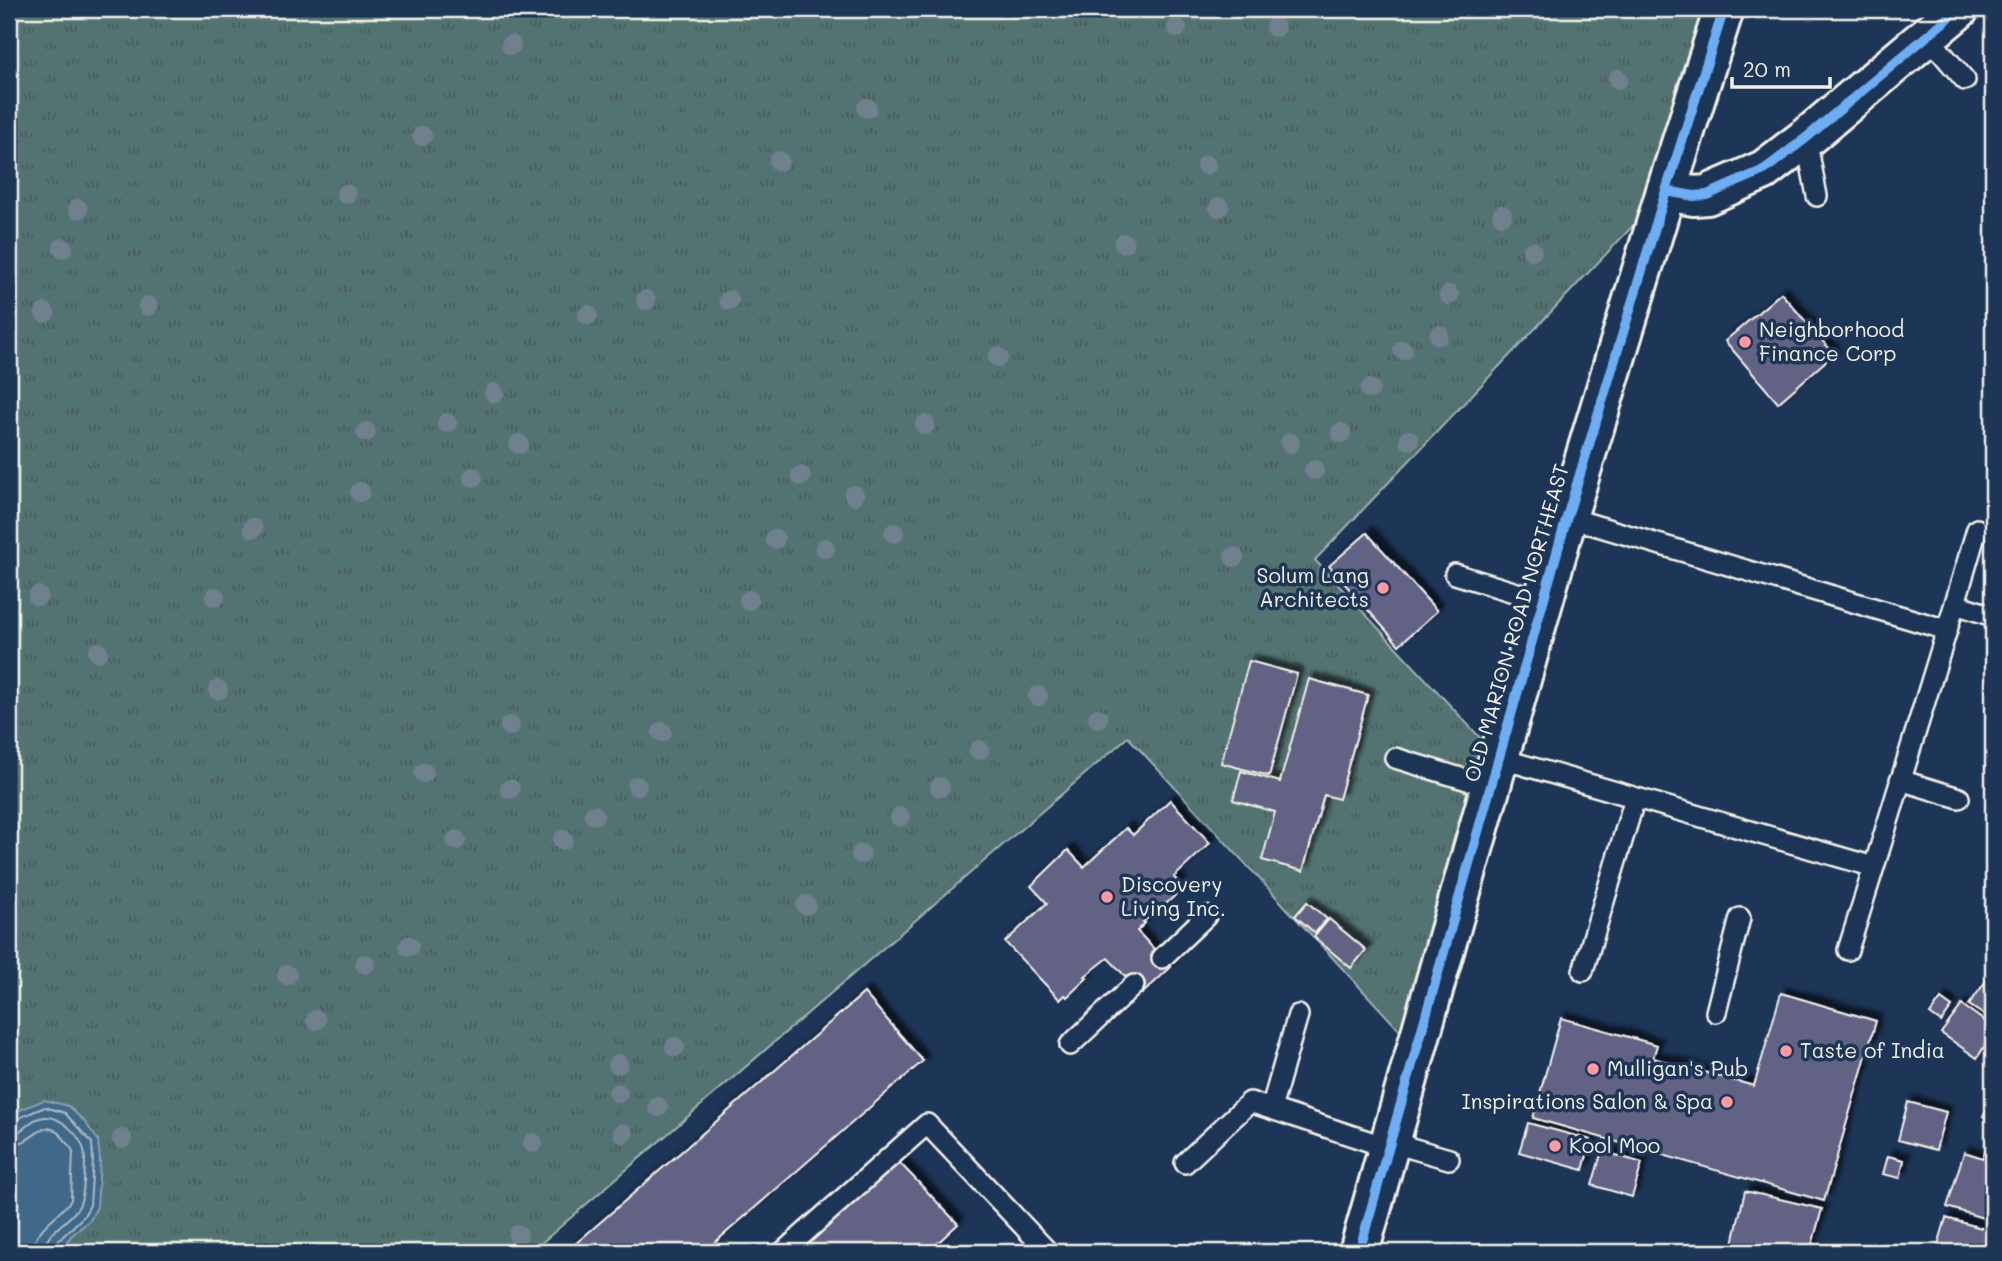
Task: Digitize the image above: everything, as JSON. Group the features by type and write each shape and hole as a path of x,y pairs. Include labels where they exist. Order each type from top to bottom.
{"main road":[{"name":"OLD MARION ROAD NORTHEAST","path":"1359,1252 1567,517 1724,9"},
{"path":"1666,191 1694,196 1707,195 1764,170 1806,138 1948,16"}],"lane":[{"path":"1948,16 1965,80"},
{"path":"1806,138 1817,196"},
{"path":"1567,517 1947,629"},
{"path":"1848,950 1977,529"},
{"path":"1455,574 1543,601"},
{"path":"1955,604 1993,616"},
{"path":"1395,758 1635,798 1874,867"},
{"path":"1900,780 1959,798"},
{"path":"1583,971 1635,798"},
{"path":"1162,958 1206,916"},
{"path":"1716,1012 1740,918"},
{"path":"1070,1045 1133,985"},
{"path":"1271,1109 1298,1015"},
{"path":"1185,1163 1250,1102 1390,1145 1448,1159"},
{"path":"783,1252 927,1125 1048,1252"}],"green space":[{"path":"9,9 1724,9 1666,191 1315,560 1499,758 1417,1049 1128,737 531,1252 9,1252"}],"water":[{"path":"44,1100 68,1106 98,1140 100,1161 97,1207 90,1220 72,1235 58,1252 9,1252 9,1125 15,1112"}],"building":[{"path":"1781,293 1834,354 1778,403 1725,341"},
{"name":"Solum Lang Architects","path":"1367,533 1437,611 1399,645 1329,566"},
{"path":"1249,661 1297,674 1269,776 1221,763"},
{"path":"1309,679 1368,695 1339,799 1324,795 1303,871 1262,860 1275,812 1233,800 1241,771 1280,782"},
{"name":"Discovery Living Inc.","path":"1170,800 1210,843 1174,877 1181,886 1177,890 1179,892 1143,922 1145,923 1137,931 1171,967 1142,994 1108,958 1085,976 1087,978 1067,997 1065,995 1060,1000 1005,942 1047,903 1031,886 1068,850 1084,867 1126,828 1133,835"},
{"path":"1307,902 1327,919 1315,933 1295,916"},
{"path":"1329,919 1366,950 1351,968 1314,937"},
{"path":"1993,971 1993,1021 1969,1005"},
{"path":"864,993 923,1061 704,1252 566,1252"},
{"path":"1781,993 1876,1021 1824,1201 1533,1118 1561,1018 1657,1045 1653,1058 1754,1086"},
{"path":"1941,999 1952,1007 1941,1022 1930,1014"},
{"path":"1962,1005 1993,1027 1993,1033 1977,1058 1941,1033"},
{"path":"1993,1096 1993,1122 1983,1116"},
{"path":"1908,1102 1946,1112 1936,1150 1898,1140"},
{"name":"Kool Moo","path":"1528,1123 1591,1140 1583,1170 1519,1152"},
{"path":"1986,1149 1993,1151 1993,1221 1947,1207 1964,1152 1983,1158"},
{"path":"1602,1151 1642,1163 1632,1197 1592,1185"},
{"path":"1888,1156 1904,1160 1900,1178 1883,1174"},
{"path":"895,1158 958,1224 928,1252 795,1252"},
{"path":"1745,1191 1822,1209 1810,1252 1731,1252"},
{"path":"1946,1218 1992,1231 1986,1252 1936,1252"}],"cycle path":[{"path":"1359,1252 1567,517 1724,9"},
{"path":"1666,191 1694,196 1707,195 1764,170 1959,9"}],"place":[{"name":"Neighborhood Finance Corp","path":"1745,342"},
{"name":"Solum Lang Architects","path":"1383,588"},
{"name":"Discovery Living Inc.","path":"1107,897"},
{"name":"Taste of India","path":"1786,1051"},
{"name":"Mulligan's Pub","path":"1593,1069"},
{"name":"Inspirations Salon & Spa","path":"1727,1102"},
{"name":"Kool Moo","path":"1555,1146"}]}
